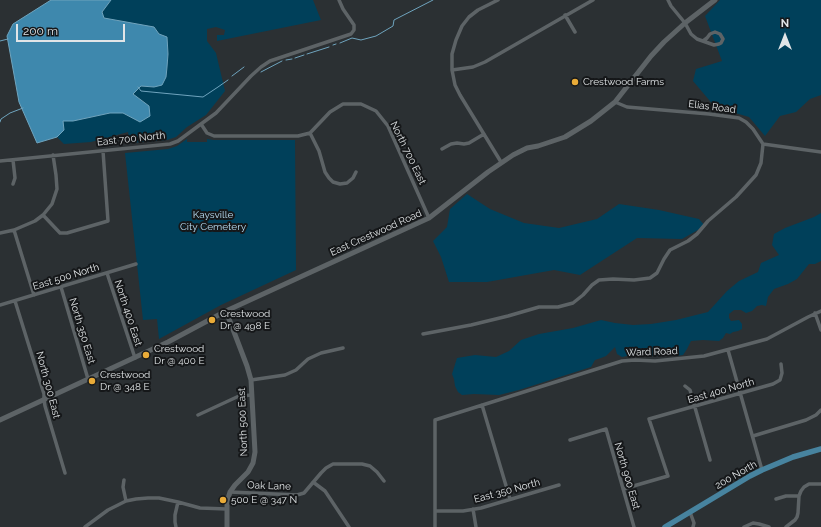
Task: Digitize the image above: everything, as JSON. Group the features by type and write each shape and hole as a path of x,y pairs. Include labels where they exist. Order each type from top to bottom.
{"main road":[{"name":"200 North","path":"665,527 762,470 793,457 821,449"}],"street":[{"name":"East 700 North","path":"0,161 170,144 178,141 216,113 261,67 270,62 351,34 354,30 354,25 343,9 339,0"},
{"path":"498,0 478,10 469,17 462,26 452,54 452,70 455,85 460,95 501,162"},
{"path":"452,70 473,67 485,62 593,0"},
{"path":"668,0 691,34 697,39 714,45 718,45 723,39 720,34 715,32 710,34 703,41"},
{"name":"East Crestwood Road","path":"0,420 135,358 226,311 429,218 501,162 527,148 565,137 591,121 615,102 651,56 664,42 685,23 715,0"},
{"path":"565,15 575,32"},
{"name":"Elias Road","path":"615,102 627,106 739,118 753,129 763,144"},
{"name":"North 700 East","path":"310,132 330,112 343,104 361,104 376,111 388,126 429,218"},
{"path":"201,124 207,133 214,136 298,136 310,132 319,151 325,172 333,182 340,184 347,183 353,178 356,172"},
{"path":"442,149 451,144 469,143 484,134"},
{"path":"423,334 471,325 539,307 558,307 573,303 599,280 634,280 650,278 657,273 670,250 688,241 697,234 708,221 756,176 761,163 763,144 821,152"},
{"path":"43,215 60,233 108,221 103,150"},
{"path":"0,233 14,230 35,221 43,215 52,204 57,189 53,155"},
{"path":"13,160 15,178 13,184"},
{"path":"14,230 34,295"},
{"name":"East 500 North","path":"0,305 136,264"},
{"name":"North 400 East","path":"107,273 135,358"},
{"name":"North 350 East","path":"61,287 88,379"},
{"name":"North 300 East","path":"15,301 44,394 44,400 65,473"},
{"name":"North 500 East","path":"226,311 248,366 251,380 256,452 253,463 248,472 230,492"},
{"name":"Ward Road","path":"435,511 435,420 622,361 655,361 704,356 767,339 821,311"},
{"path":"815,313 821,330"},
{"path":"251,380 285,375 296,370 308,359 321,353 343,348"},
{"path":"728,350 762,470"},
{"name":"East 400 North","path":"623,489 668,476 649,419 773,384 780,380 782,373 781,364"},
{"path":"685,386 690,390 710,460"},
{"path":"198,415 239,396 252,395"},
{"path":"482,405 510,499"},
{"path":"753,436 806,420 816,415 821,410"},
{"name":"North 900 East","path":"570,440 606,429 634,527"},
{"name":"Oak Lane","path":"230,492 297,495 304,493 326,468 333,464 362,464 370,466 384,481"},
{"path":"124,480 123,487 126,501"},
{"path":"313,482 325,491 349,527"},
{"path":"786,527 797,517 799,496 804,487 809,484 821,484"},
{"name":"East 350 North","path":"435,511 463,511 473,509 559,485"},
{"path":"227,527 226,502 230,492"},
{"path":"776,499 786,496 799,496"},
{"path":"85,527 108,510 126,501 148,498 159,498 200,508 227,509"},
{"path":"176,527 175,515 178,502"},
{"path":"473,509 476,527"},
{"path":"435,511 435,527"},
{"path":"690,512 694,523 693,527"},
{"path":"744,527 753,523 769,527"}],"green space":[{"path":"111,0 313,0 321,20 217,41 217,35 224,35 225,30 216,27 207,29 207,41 216,53 225,91 206,115 187,127 176,137 167,140 130,143 128,132 91,142 64,144 57,137 64,130 63,121 73,121 110,113 123,113 140,122 149,106 133,94 141,86 154,87 166,77 168,54 167,37 159,34 154,27 104,18 102,12"},
{"path":"720,0 821,0 821,95 810,99 796,112 780,116 765,136 749,117 715,107 693,81 696,69 722,61 705,16"},
{"name":"Kaysville City Cemetery","path":"187,139 187,142 207,142 207,139 295,140 296,270 221,305 159,339 157,319 143,320 125,153 168,149 177,146"},
{"path":"467,194 490,209 524,223 559,228 597,219 619,204 659,210 699,219 705,226 682,239 637,238 580,275 554,270 487,282 449,282 441,257 433,241 447,227 450,209"},
{"path":"821,213 821,261 815,264 809,264 797,279 774,289 768,297 766,306 757,306 752,311 746,313 741,310 734,310 729,314 729,318 731,321 739,320 742,324 742,329 730,334 726,333 719,341 691,341 683,355 676,356 650,356 639,352 622,357 617,354 615,347 606,356 595,360 591,367 499,395 462,395 458,392 455,386 452,374 457,358 475,355 496,357 509,351 521,340 539,334 573,328 601,320 633,325 651,324 676,320 708,312 727,291 739,281 758,272 761,263 779,255 772,245 774,234"}],"shaded area":[{"path":"51,0 111,0 102,12 104,18 154,27 159,34 167,37 168,54 166,77 162,85 154,87 141,86 133,94 149,106 150,116 140,122 123,113 110,113 73,121 63,121 64,130 57,137 37,143 19,102 7,36 13,24"}],"waterway":[{"path":"340,43 352,38 361,40 376,36 393,26 394,20 433,0"},
{"path":"0,41 8,39"},
{"path":"307,54 329,47"},
{"path":"295,58 304,55"},
{"path":"286,60 292,59"},
{"path":"261,72 282,61"},
{"path":"232,76 244,67"},
{"path":"138,87 141,91 203,97 228,80"},
{"path":"0,122 1,119 10,113 23,108"}],"place":[{"name":"Crestwood Farms","path":"575,82"},
{"name":"Crestwood Dr @ 498 E","path":"212,320"},
{"name":"Crestwood Dr @ 400 E","path":"146,355"},
{"name":"Crestwood Dr @ 348 E","path":"92,381"},
{"name":"500 E @ 347 N","path":"223,500"}]}
